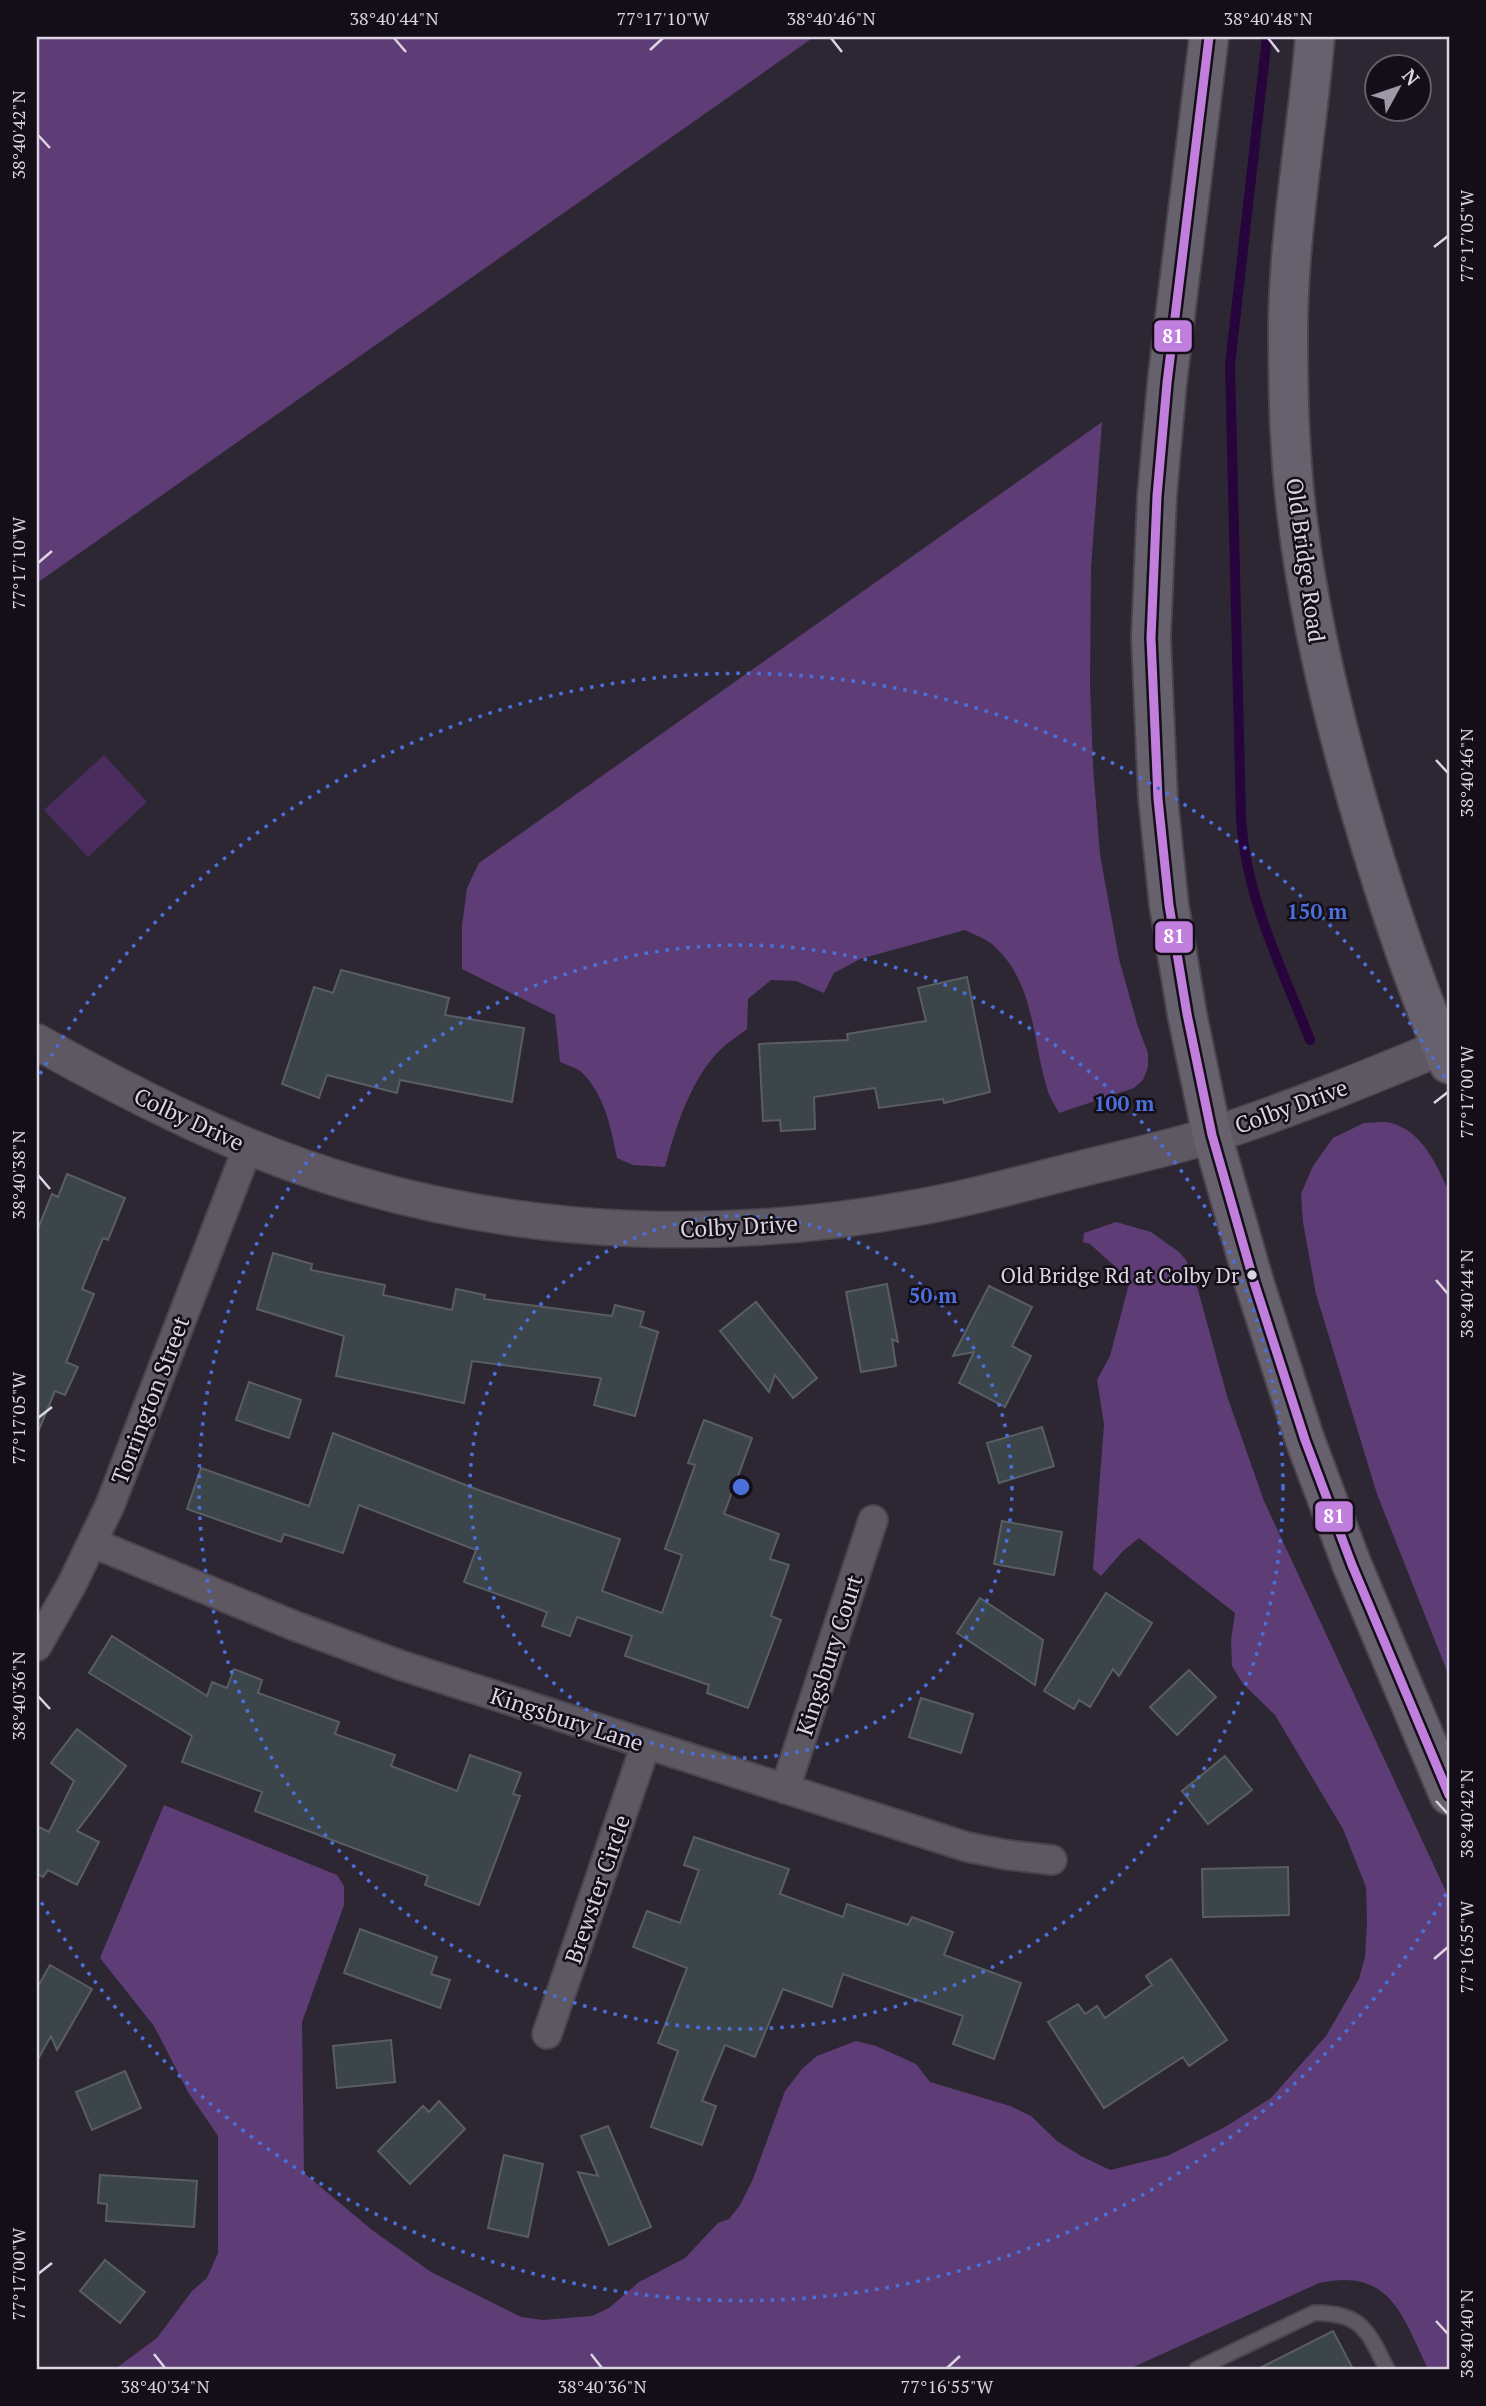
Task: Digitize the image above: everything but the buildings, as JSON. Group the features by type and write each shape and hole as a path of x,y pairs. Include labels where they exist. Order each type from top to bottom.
{"main road":[{"path":"1209,37 1167,383 1157,496 1151,638 1158,799 1169,905 1187,1014 1212,1135 1254,1282 1305,1440 1352,1564 1449,1795"},
{"name":"Old Bridge Road","path":"1315,37 1295,211 1288,323 1290,430 1297,516 1317,645 1350,775 1391,912 1447,1051"}],"street":[{"name":"Colby Drive","path":"37,1042 112,1084 248,1147 362,1186 457,1209 529,1220 592,1226 709,1231 780,1226 913,1209 982,1194 1212,1135 1447,1051"},
{"name":"Torrington Street","path":"37,1646 93,1543 110,1505 248,1147"},
{"name":"Kingsbury Court","path":"785,1789 873,1520"},
{"name":"Kingsbury Lane","path":"93,1543 295,1626 400,1665 967,1847 1008,1856 1052,1860"},
{"name":"Brewster Circle","path":"547,2034 646,1745"}],"lane":[{"path":"1197,2369 1314,2313 1335,2312 1350,2318 1369,2335 1387,2369"}],"shaded area":[{"path":"37,37 814,37 37,583"},
{"path":"1102,422 1091,567 1090,685 1093,766 1100,855 1119,959 1148,1053 1148,1067 1143,1080 1134,1088 1059,1113 1048,1091 1030,1013 1017,977 994,946 965,930 860,959 834,973 824,993 796,981 771,980 748,999 747,1029 720,1050 700,1075 679,1120 665,1167 633,1165 617,1158 609,1123 595,1089 580,1071 560,1062 555,1015 462,969 462,926 467,888 479,863"},
{"path":"104,755 147,802 88,857 44,810"},
{"path":"1364,1123 1391,1123 1412,1134 1428,1151 1449,1193 1449,1676 1377,1494 1316,1294 1303,1222 1301,1194 1313,1166 1333,1138"},
{"path":"1116,1222 1151,1232 1186,1260 1198,1290 1227,1396 1264,1501 1449,1898 1449,2369 1428,2369 1401,2314 1378,2289 1362,2282 1343,2280 1319,2283 1129,2369 115,2369 157,2338 192,2291 207,2278 218,2253 218,2136 188,2092 154,2026 100,1958 164,1805 337,1875 344,1886 344,1905 302,2022 304,2173 372,2230 431,2272 521,2317 543,2320 592,2316 609,2308 639,2282 685,2258 718,2223 729,2219 740,2205 753,2179 785,2091 802,2069 817,2056 856,2041 876,2046 916,2064 930,2082 1010,2106 1031,2116 1057,2141 1110,2170 1167,2156 1225,2127 1271,2098 1326,2036 1359,1979 1365,1957 1366,1887 1343,1829 1275,1715 1243,1684 1232,1666 1231,1640 1235,1613 1139,1538 1123,1551 1101,1576 1093,1569 1104,1424 1097,1380 1110,1356 1130,1280 1090,1244 1083,1242 1084,1233"}],"waterway":[{"path":"1267,37 1230,365 1241,818 1244,847 1257,904 1310,1040"}],"transit line":[{"name":"81","path":"1209,37 1167,383 1157,496 1151,638 1158,799 1169,905 1187,1014 1212,1135 1254,1282 1305,1440 1352,1565 1449,1795"}],"place":[{"name":"Old Bridge Rd at Colby Dr","path":"1252,1275"}]}
